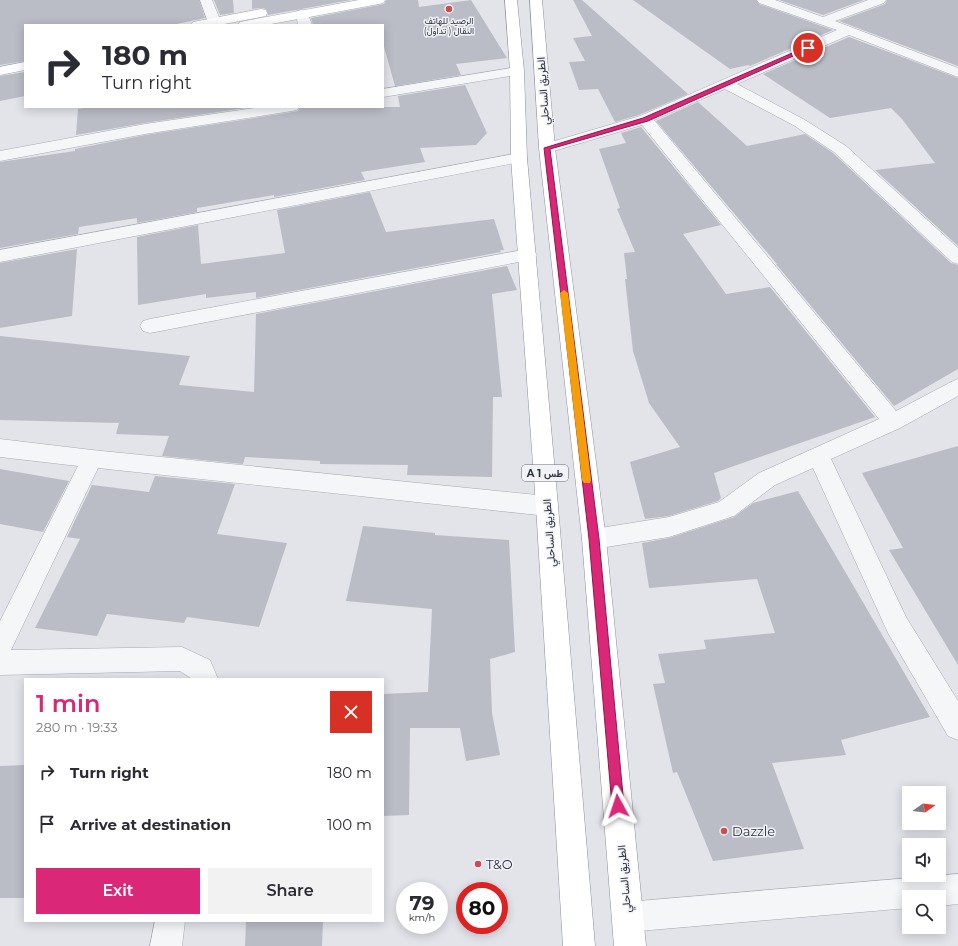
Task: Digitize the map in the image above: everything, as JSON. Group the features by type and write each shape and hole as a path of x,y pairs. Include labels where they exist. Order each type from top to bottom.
{"main road":[{"path":"203,24 327,0"},
{"path":"257,24 303,20 379,0"},
{"name":"الطريق الساحلي","path":"511,0 517,71 519,158 528,255 579,946"},
{"name":"الطريق الساحلي","path":"536,0 547,148 594,539 630,946"},
{"path":"0,60 24,56"},
{"path":"0,71 24,66"}],"street":[{"path":"206,0 214,22"},
{"path":"763,0 849,30 957,72"},
{"path":"823,21 880,0"},
{"path":"547,148 646,119 727,85 849,30"},
{"path":"384,93 517,71"},
{"path":"727,85 800,123 840,149 958,258"},
{"path":"0,156 145,129 285,108"},
{"path":"646,119 893,422"},
{"path":"0,256 519,158"},
{"path":"150,326 528,255"},
{"path":"594,539 668,527 726,508 767,479 893,422 958,387"},
{"path":"0,448 92,459 547,506"},
{"path":"819,456 897,625 958,726"},
{"path":"0,647 92,459"},
{"path":"0,664 182,658 201,669 206,678"},
{"path":"627,917 958,889"},
{"path":"166,946 170,922"}],"building":[{"path":"0,0 199,0 205,18 177,24 24,24 24,61 0,65"},
{"path":"214,0 233,0 234,13 220,15"},
{"path":"252,0 351,0 268,15 266,9 252,9"},
{"path":"386,0 418,0 419,7 471,0 507,58 456,64 461,75 395,86 384,47 384,24 313,24 311,18 384,4"},
{"path":"573,0 582,0 688,94 639,115 615,122 598,89 579,90 569,62 585,61 573,38 592,36"},
{"path":"633,0 756,0 759,4 833,30 750,66 748,65 730,69"},
{"path":"779,0 864,0 823,15"},
{"path":"887,0 958,0 958,66 839,21 885,4"},
{"path":"849,37 958,78 958,246 875,170 935,163 902,119 891,108 830,118 763,74"},
{"path":"24,72 24,96 0,101 0,76"},
{"path":"465,85 487,133 476,145 420,148 425,162 361,172 365,180 274,197 274,195 197,208 197,212 137,223 137,218 79,227 78,234 0,248 0,162 75,151 75,149 145,135 298,111 300,108 400,107 398,96"},
{"path":"698,102 747,146 805,134 833,153 951,263 958,265 958,369 894,406 777,264 656,121"},
{"path":"84,108 245,108 76,135 78,109"},
{"path":"641,127 721,225 683,234 726,294 770,287 875,417 714,473 721,498 718,501 669,516 645,519 630,462 680,447 649,403 633,351 625,279 627,279 624,253 635,252 617,209 620,208 599,149 626,143 621,133"},
{"path":"370,192 386,232 494,219 504,250 500,250 501,252 256,298 256,292 206,298 206,294 138,305 137,237 198,225 201,264 285,253 277,210"},
{"path":"77,249 72,316 0,328 0,263"},
{"path":"507,266 517,290 492,294 502,397 493,397 492,477 407,475 408,465 320,464 320,461 245,457 243,464 162,456 169,436 116,434 119,423 0,420 0,336 190,356 179,385 254,392 256,314"},
{"path":"958,446 958,665 889,550 903,548 862,473"},
{"path":"0,469 69,481 43,532 0,524"},
{"path":"155,476 235,484 217,534 287,543 259,627 187,617 184,623 107,614 97,636 35,628 80,539 67,537 92,485 149,492"},
{"path":"798,491 930,717 841,740 846,755 772,763 804,849 713,861 677,772 673,773 653,684 665,683 658,654 706,649 704,640 775,633 757,579 649,588 642,543 669,538 734,517 753,503"},
{"path":"363,526 435,533 435,535 509,540 515,652 490,659 492,713 500,755 466,761 460,728 410,728 409,815 384,816 384,694 428,692 432,609 346,601"},
{"path":"24,765 24,898 0,898 0,766"},
{"path":"246,922 323,922 322,946 245,946"}],"slow traffic":[{"path":"564,293 587,480"}],"place":[{"name":"الرصيد للهاتف النقال ( تداول)","path":"449,9"},
{"name":"Dazzle","path":"724,831"},
{"name":"T&O","path":"478,864"}],"route":[{"path":"618,806 594,539 547,148 646,119 727,85 808,48"}]}
